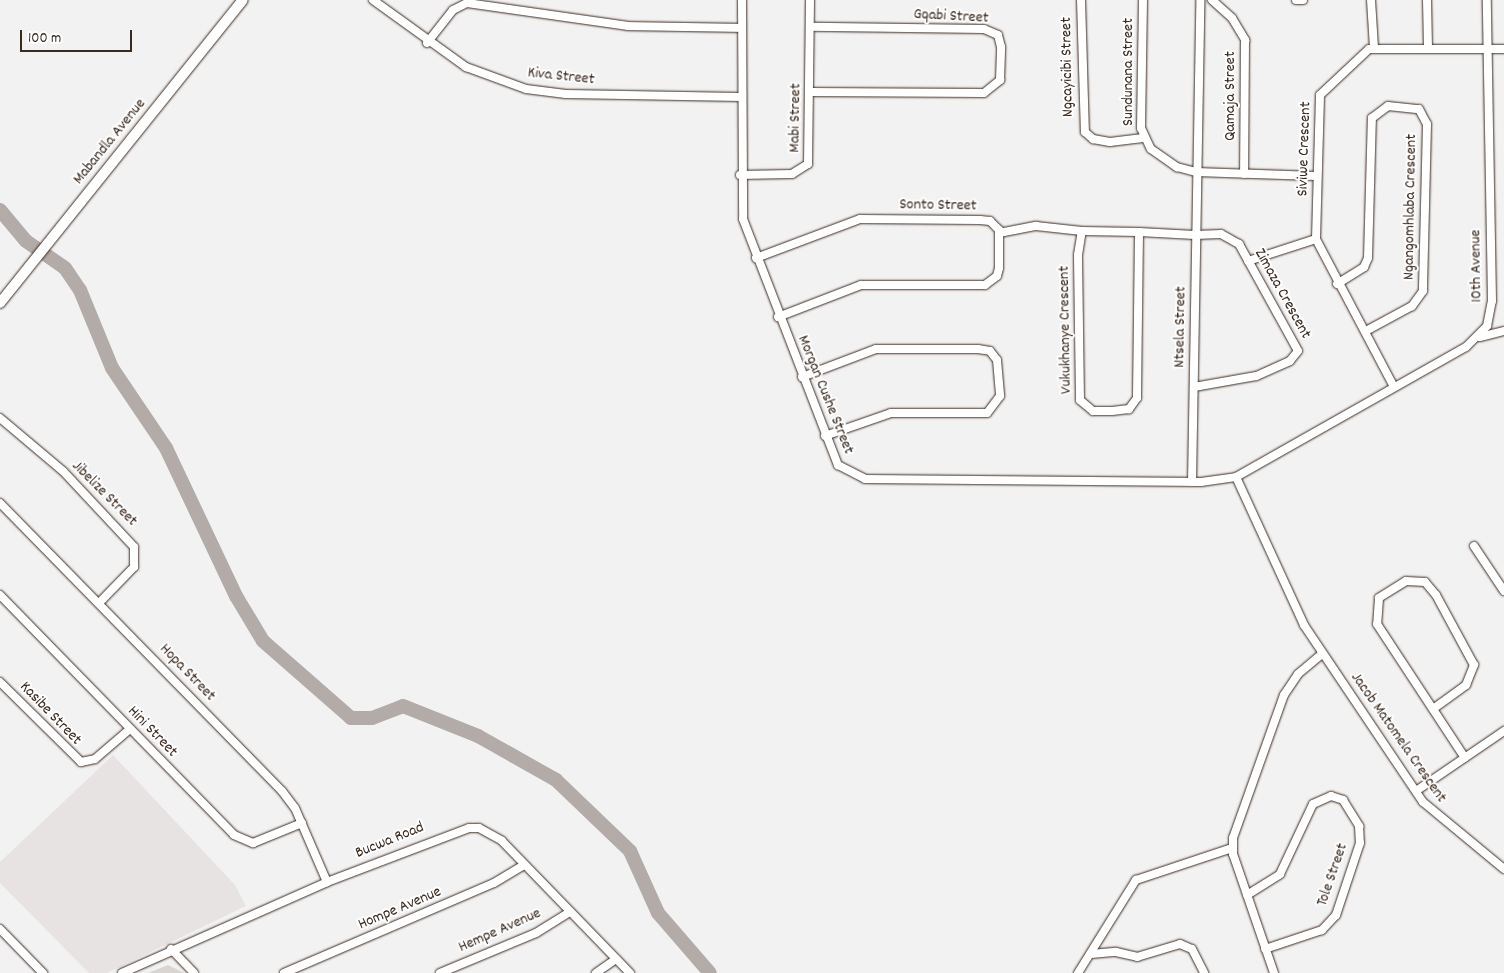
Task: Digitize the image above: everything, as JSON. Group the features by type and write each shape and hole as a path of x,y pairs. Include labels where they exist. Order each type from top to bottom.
{"street":[{"name":"Mabandla Avenue","path":"0,303 243,0"},
{"name":"Kiva Street","path":"373,0 427,43 466,67 538,91 742,97"},
{"name":"Morgan Cushe Street","path":"742,0 740,175 743,219 778,317 838,465 865,479 1192,482 1236,477"},
{"name":"Mabi Street","path":"740,175 792,174 806,167 810,92 810,0"},
{"name":"Ngcayicibi Street","path":"1081,0 1085,132 1093,139 1110,142 1143,138"},
{"name":"Sundunana Street","path":"1143,0 1143,138 1165,160 1196,172 1316,176"},
{"name":"Ntsela Street","path":"1192,482 1200,0"},
{"name":"Qamaja Street","path":"1212,0 1232,18 1245,40 1244,174"},
{"path":"1296,0 1303,0"},
{"path":"1371,0 1374,48 1504,49"},
{"path":"1427,0 1428,47"},
{"name":"10th Avenue","path":"1480,337 1492,316 1486,48 1487,0"},
{"path":"427,43 453,10 467,3 622,26 742,28"},
{"name":"Gqabi Street","path":"810,28 984,29 998,35 1002,47 1000,80 984,93 810,92"},
{"name":"Siviwe Crescent","path":"1374,48 1361,53 1320,95 1316,176 1316,239 1337,284 1366,331 1394,387"},
{"name":"Ngangomhlaba Crescent","path":"1337,284 1364,266 1368,258 1372,118 1388,106 1419,109 1427,124 1423,291 1412,306 1366,331"},
{"name":"Sonto Street","path":"756,258 860,219 990,221 999,233"},
{"path":"778,317 861,285 985,285 999,268 999,233 1036,226 1082,232 1195,235"},
{"name":"Vukukhanye Crescent","path":"1082,232 1078,394 1088,409 1112,411 1129,409 1137,398 1138,232"},
{"name":"Zimaza Crescent","path":"1194,387 1256,376 1290,361 1298,351 1239,244 1226,235 1195,235"},
{"path":"1248,261 1316,239"},
{"path":"1236,477 1480,337 1504,331"},
{"path":"802,377 876,349 978,348 990,351 998,360 1000,396 987,412 891,413 825,436"},
{"name":"Jibelize Street","path":"0,418 62,471 134,547 134,567 100,602"},
{"name":"Jacob Matomela Crescent","path":"1236,477 1297,612 1322,654 1432,813 1504,869"},
{"name":"Hopa Street","path":"1,506 100,602 282,791 302,824 327,882"},
{"path":"1474,546 1504,591"},
{"path":"1433,709 1466,686 1474,664 1436,595 1425,582 1406,581 1379,598 1375,615 1433,709 1465,758"},
{"name":"Hini Street","path":"0,595 241,840 258,842 302,824"},
{"path":"1274,973 1232,848 1243,803 1284,695 1298,674 1322,654"},
{"name":"Kasibe Street","path":"0,682 81,762 95,759 130,729"},
{"path":"1416,791 1504,731"},
{"name":"Tole Street","path":"1247,896 1280,874 1313,804 1331,796 1344,800 1359,826 1360,843 1336,915 1322,930 1265,949"},
{"name":"Bucwa Road","path":"122,973 170,949 327,882 462,828 492,834 630,973"},
{"path":"1078,973 1136,880 1232,848"},
{"name":"Hompe Avenue","path":"284,973 494,883 524,865"},
{"name":"Hempe Avenue","path":"440,973 536,933 570,912"},
{"path":"0,929 43,973"},
{"path":"1091,954 1116,952 1137,956 1180,944 1192,949 1204,973"},
{"path":"170,949 194,973"},
{"path":"596,973 616,959"}],"shaded area":[{"path":"113,755 235,885 246,906 107,973 89,973 0,883 0,862"},
{"path":"168,965 184,973 148,973"}],"waterway":[{"path":"0,210 26,241 65,268 80,290 112,368 166,448 236,596 263,641 351,718 372,718 403,706 478,736 556,780 630,851 658,913 710,973"}]}
